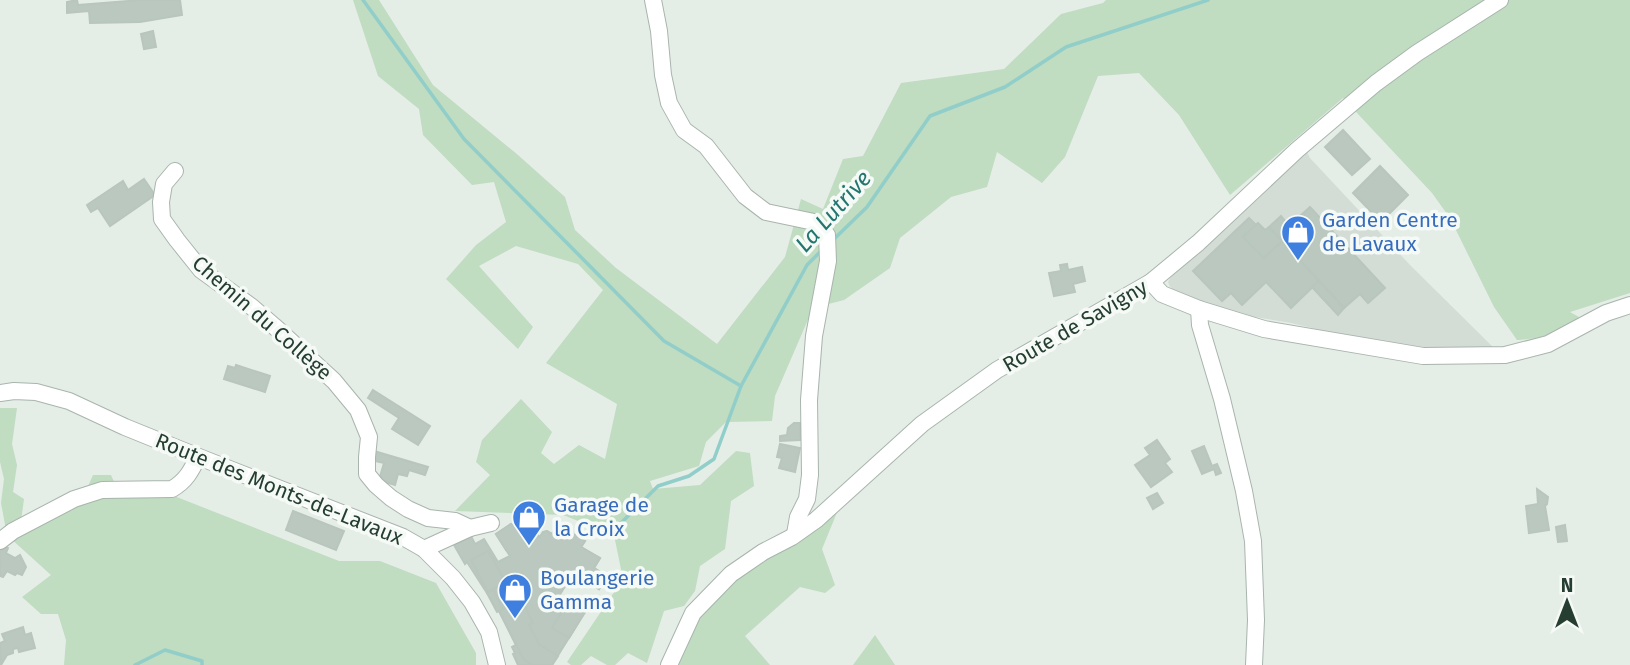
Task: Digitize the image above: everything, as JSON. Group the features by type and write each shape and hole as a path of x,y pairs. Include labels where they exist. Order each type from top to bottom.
{"street":[{"path":"653,0 669,103 684,130 706,146 745,196 766,212 814,222 827,235 828,261 814,336 809,400 810,475 807,499 799,517 796,534"},
{"name":"Route de Savigny","path":"669,665 693,613 731,574 816,520 943,408 998,370 1151,282 1198,243 1297,150 1376,83 1417,53 1500,0"},
{"name":"Chemin du Collège","path":"175,171 164,184 162,219 201,270 274,326 334,381 358,410 369,437 367,474 376,485 408,509 428,518 456,521 470,528"},
{"path":"1151,282 1163,294 1199,309 1264,329 1423,356 1505,355 1548,344 1606,313 1630,305"},
{"path":"1199,309 1200,325 1222,399 1253,541 1254,665"},
{"name":"Route des Monts-de-Lavaux","path":"0,393 36,393 61,399 198,457 403,537 424,549 472,602 489,632 497,665"},
{"path":"0,541 13,531 74,499 102,490 172,489 189,475 198,457"},
{"path":"424,549 470,528 491,523"}],"shaded area":[{"path":"1306,150 1310,158 1410,265 1493,347 1476,350 1431,349 1350,337 1213,306 1178,293 1170,287 1170,278"}],"green space":[{"path":"353,0 379,0 433,85 565,197 575,230 616,268 717,344 785,257 801,199 823,209 843,159 863,156 901,83 1004,69 1061,14 1106,0 1630,0 1630,293 1570,312 1579,317 1558,331 1543,337 1517,340 1494,307 1450,218 1432,193 1343,98 1230,195 1179,115 1139,73 1098,76 1065,157 1042,183 997,152 987,187 951,197 900,238 890,268 844,300 813,308 775,396 772,421 726,422 706,442 699,466 650,481 653,489 700,485 736,451 750,453 754,486 731,501 725,549 700,566 695,591 684,606 664,611 647,663 628,653 615,665 607,665 591,656 581,665 571,665 567,662 623,579 614,535 563,515 455,511 490,475 476,462 482,440 521,399 552,432 541,453 554,464 579,445 605,459 617,404 546,363 603,290 578,264 516,246 479,266 533,327 518,349 446,279 476,245 506,222 494,182 472,185 423,135 419,109 378,76"},
{"path":"0,408 17,408 12,444 17,465 13,492 24,499 21,521 6,530 1,503 4,479 0,462"},
{"path":"93,475 111,475 119,493 164,492 339,561 380,561 436,583 476,653 476,665 64,665 66,640 58,614 41,614 22,597 51,575 9,537 82,500"},
{"path":"838,510 822,549 835,585 825,593 800,587 745,636 770,665 677,665 698,614 743,571 809,535"},
{"path":"875,635 895,665 853,665"}],"building":[{"path":"77,0 78,5 180,0 182,15 140,22 90,23 89,11 67,13 67,2"},
{"path":"153,31 156,47 144,49 141,34"},
{"path":"1343,130 1370,159 1352,175 1325,147"},
{"path":"1380,166 1408,195 1381,222 1353,193"},
{"path":"144,179 155,195 110,226 98,208 91,212 87,205 123,181 128,190"},
{"path":"1310,207 1385,288 1368,303 1360,294 1344,308 1269,227 1281,216 1289,226"},
{"path":"1249,218 1256,225 1243,237 1264,258 1282,241 1319,281 1291,308 1266,282 1242,305 1231,293 1222,301 1193,271"},
{"path":"1258,223 1265,230 1269,227 1282,241 1264,258 1243,237"},
{"path":"1067,264 1068,270 1082,267 1085,281 1073,284 1075,292 1054,296 1049,273 1061,271 1060,265"},
{"path":"1319,281 1344,308 1338,315 1312,287"},
{"path":"236,365 270,376 265,392 224,379 228,366 235,368"},
{"path":"373,390 430,426 418,445 392,429 399,418 368,398"},
{"path":"794,423 800,423 800,440 780,441 780,436 787,435 788,428"},
{"path":"1157,440 1170,459 1165,463 1172,472 1151,487 1135,465 1150,455 1145,448"},
{"path":"780,444 800,448 795,472 779,468 782,458 777,457"},
{"path":"1204,446 1212,466 1217,464 1221,473 1216,475 1214,469 1202,474 1192,451"},
{"path":"374,451 428,467 425,475 409,470 407,476 398,474 395,485 379,480 384,463 371,460"},
{"path":"1537,489 1548,497 1545,506 1549,530 1529,533 1526,506 1538,504"},
{"path":"1157,493 1163,503 1153,509 1147,498"},
{"path":"293,511 344,531 336,550 286,530"},
{"path":"511,524 527,535 530,530 540,537 543,532 552,534 556,527 562,530 563,528 585,541 581,547 600,558 594,568 607,576 599,589 559,563 561,559 540,547 532,560 511,547 506,550 496,534"},
{"path":"511,524 527,535 530,530 540,537 543,532 552,534 556,527 562,530 563,528 585,541 581,547 600,558 594,568 607,576 599,589 574,572 559,596 585,612 552,665 518,665 512,647 516,645 499,611 503,609 493,589 487,593 454,545 471,536 475,544 484,539 498,562 510,556 496,534"},
{"path":"1565,525 1567,541 1558,542 1556,527"},
{"path":"0,545 8,548 6,553 15,558 20,555 26,567 22,575 7,571 3,577 0,576"},
{"path":"488,551 506,582 488,592 471,560"},
{"path":"493,589 503,609 497,612 487,593"},
{"path":"521,599 533,623 529,625 539,644 558,656 552,665 533,665 524,660 499,611"},
{"path":"568,602 585,612 569,638 552,628"},
{"path":"23,627 25,635 31,633 35,648 19,652 18,648 13,649 13,653 7,655 1,665 0,643 5,641 2,634"}],"waterway":[{"path":"363,0 464,139 664,341 741,386"},
{"name":"La Lutrive","path":"832,241 867,207 930,116 1005,87 1066,47 1208,0"},
{"name":"La Lutrive","path":"615,529 658,486 689,476 714,459 741,386 807,265 821,251"},
{"name":"La Lutrive","path":"135,665 165,650 202,661 202,665"}],"place":[{"name":"Garden Centre de Lavaux","path":"1298,262"},
{"name":"Garage de la Croix","path":"529,547"},
{"name":"Boulangerie Gamma","path":"515,620"}]}
